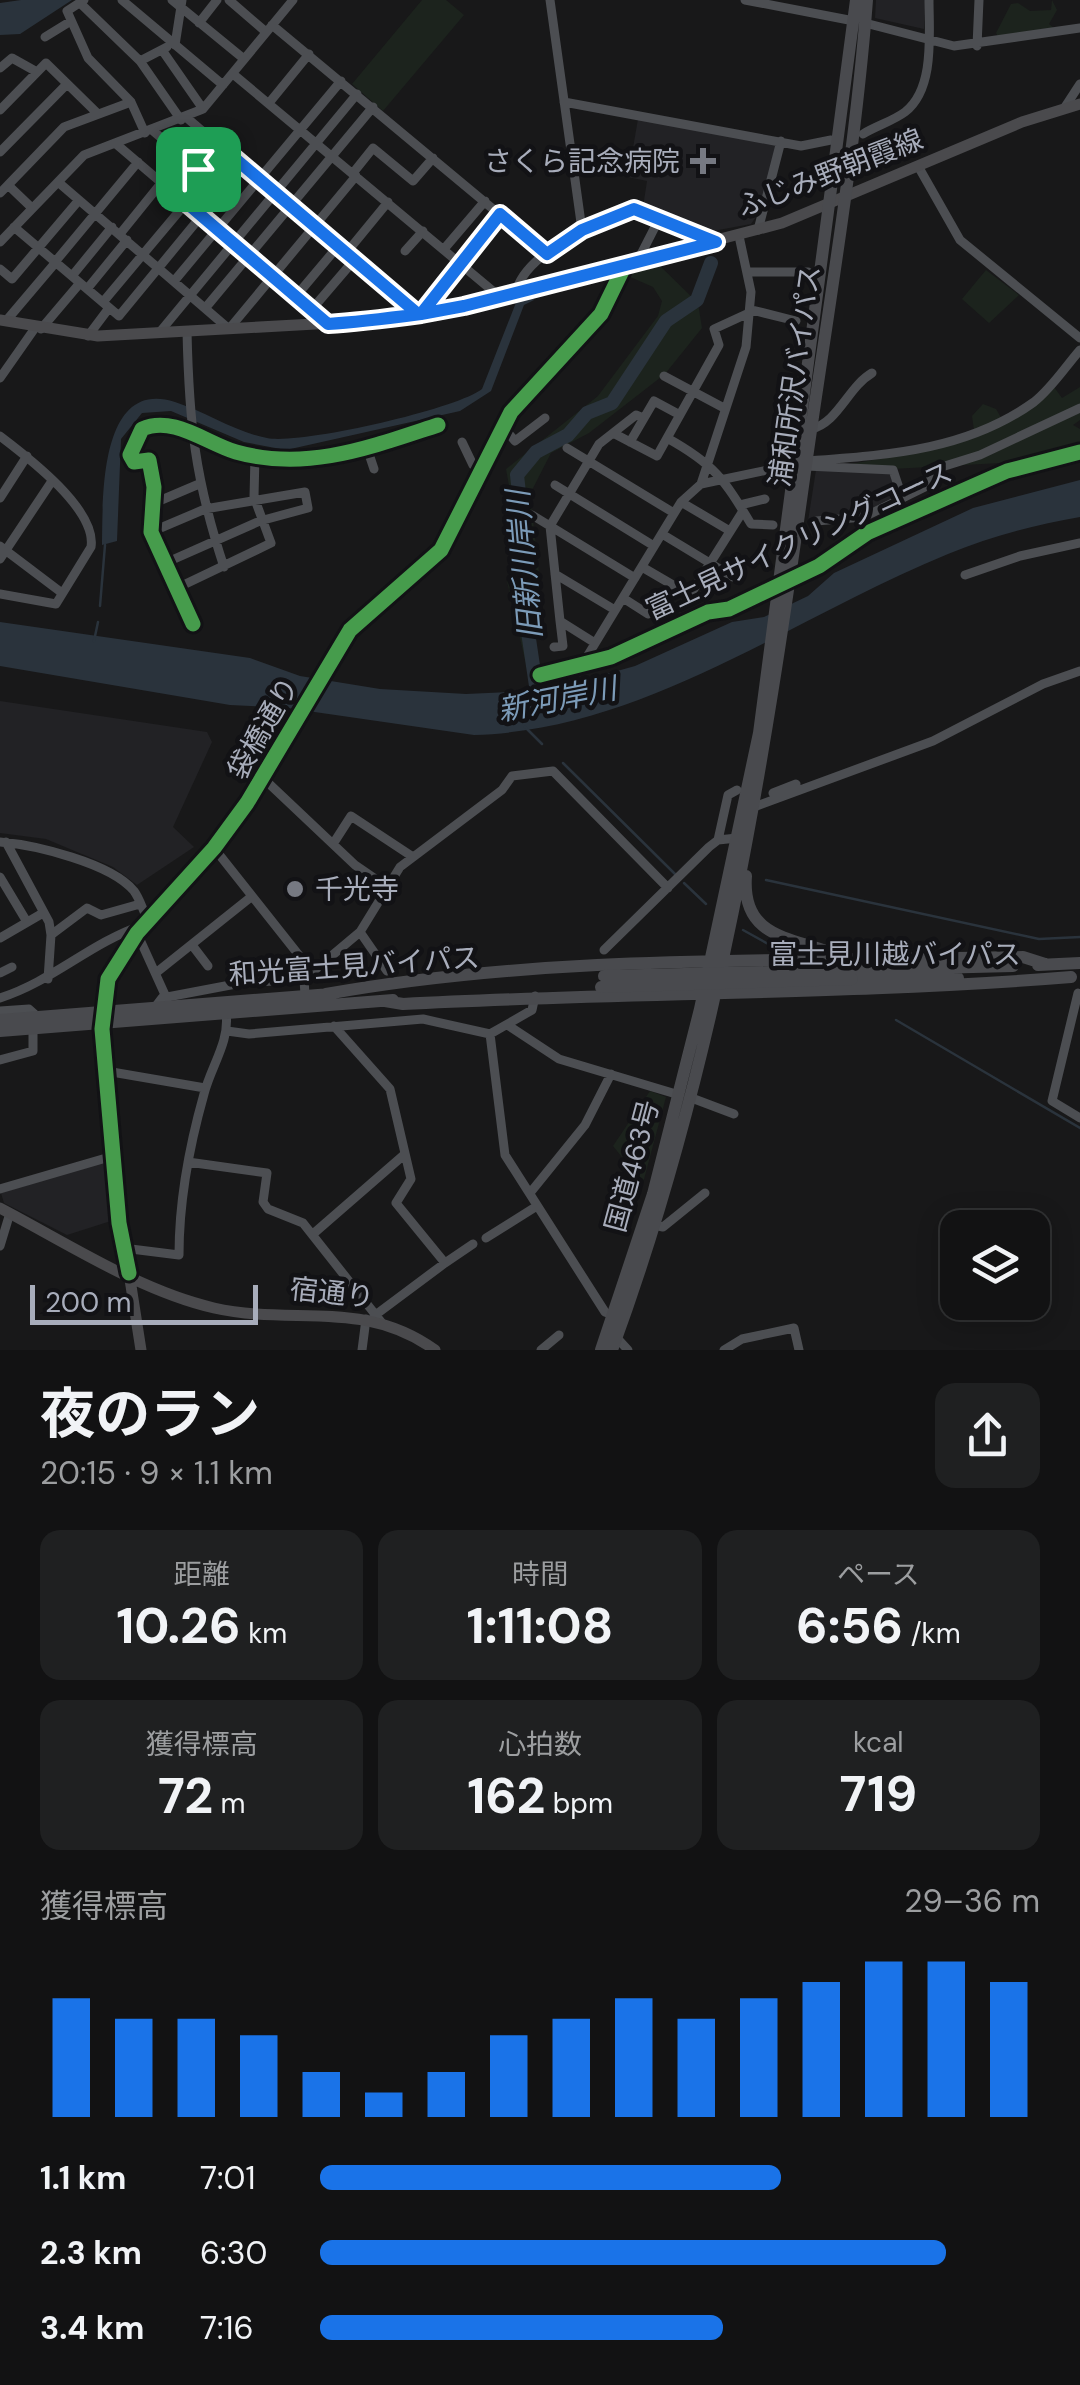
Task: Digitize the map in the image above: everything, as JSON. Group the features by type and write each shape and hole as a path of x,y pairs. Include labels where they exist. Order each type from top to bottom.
{"highway":[{"name":"浦和所沢バイパス","path":"856,0 860,22"},
{"name":"浦和所沢バイパス","path":"742,842 754,807 866,0"},
{"name":"浦和所沢バイパス","path":"804,464 812,430 838,199"},
{"name":"浦和所沢バイパス","path":"712,977 742,842 776,656"},
{"path":"742,842 745,890 751,911 762,925 850,970"},
{"name":"富士見川越バイパス","path":"712,977 1080,963"},
{"path":"385,1001 404,1004 534,996 712,977 850,970"},
{"name":"富士見川越バイパス","path":"850,970 1076,977"},
{"path":"326,994 469,974 712,977 910,990 1076,977"},
{"name":"和光富士見バイパス","path":"102,1017 161,1002 712,977"},
{"name":"国道463号","path":"600,1350 653,1194 712,977"},
{"name":"和光富士見バイパス","path":"0,1031 36,1023 102,1017 385,1001 602,981"},
{"name":"和光富士見バイパス","path":"0,1020 36,1023"},
{"name":"国道463号","path":"615,1344 654,1225 682,1095"}],"main road":[{"name":"ふじみ野朝霞線","path":"2,321 88,336 328,324 420,314 758,230 1080,104"},
{"name":"宿通り","path":"5,1211 128,1273 214,1308 374,1318 435,1350"},
{"path":"128,1273 141,1350"}],"street":[{"path":"122,0 223,85"},
{"path":"172,0 182,4 199,22 215,29 244,59"},
{"path":"199,22 218,0"},
{"path":"229,0 309,54 547,254"},
{"path":"0,242 80,158 202,109 292,0"},
{"path":"550,0 582,230"},
{"path":"745,0 908,31 930,42 977,46 1080,28"},
{"path":"864,134 907,111 916,100 930,42 929,0"},
{"path":"977,46 980,0"},
{"path":"198,169 148,132 131,102 88,58 67,11 82,2 140,61 184,119 420,314 500,214"},
{"path":"174,44 182,4"},
{"path":"45,37 71,21"},
{"path":"140,61 174,44"},
{"path":"162,50 202,109"},
{"path":"268,103 309,54"},
{"path":"0,68 12,58 37,72"},
{"path":"0,110 46,63 98,114"},
{"path":"233,74 500,297"},
{"path":"175,280 341,81"},
{"path":"0,152 67,84"},
{"path":"1065,107 1080,84"},
{"path":"159,332 357,94"},
{"path":"32,208 4,189 64,128 131,102"},
{"path":"564,102 801,146 830,140"},
{"path":"207,306 373,108"},
{"path":"758,230 781,141"},
{"path":"116,143 328,324"},
{"path":"176,194 218,144"},
{"path":"58,182 207,306 229,329 373,148 413,181 432,158"},
{"path":"88,336 143,254 228,153"},
{"path":"2,321 138,162"},
{"path":"14,227 119,316 243,165"},
{"path":"918,166 960,240 1080,338"},
{"path":"0,378 4,362 38,329 162,182"},
{"path":"0,269 12,279 79,200"},
{"path":"444,248 485,200"},
{"path":"313,308 347,252 388,202"},
{"path":"516,293 518,284 547,254 582,230 634,209 716,242"},
{"name":"袋橋通り","path":"128,1273 112,1156 102,1017 108,979 143,926 214,848 263,778 359,619 442,550 502,426 518,402 602,314 658,220"},
{"path":"405,251 423,231"},
{"path":"79,282 120,234"},
{"path":"701,484 746,348 752,311 749,272 739,236"},
{"path":"297,295 347,252"},
{"path":"749,272 808,272"},
{"path":"613,433 658,456 719,345 714,329 752,311 796,321"},
{"path":"187,331 189,428 205,508 224,567"},
{"path":"588,656 674,513 701,484 804,464 910,453 988,428 1035,401 1080,350"},
{"path":"812,430 824,426 858,382 872,374"},
{"path":"664,376 724,408"},
{"path":"643,393 680,415"},
{"path":"630,442 654,400"},
{"path":"816,522 864,517 929,485 932,470 980,455 1080,408"},
{"path":"554,647 563,646 550,526 599,444 636,415 643,418"},
{"path":"502,426 515,441 545,418"},
{"path":"193,624 151,532 149,460 130,462 132,444 146,426 189,428 255,456 305,460 367,448 438,425"},
{"path":"0,436 52,480 92,526 91,547 56,604 0,594"},
{"path":"667,438 708,460 755,527 774,525"},
{"path":"462,442 473,465 482,470"},
{"path":"367,448 374,469"},
{"path":"567,448 674,513"},
{"path":"0,498 27,456"},
{"path":"175,590 271,542 254,497 255,456"},
{"path":"804,464 892,470 902,497"},
{"path":"52,480 2,552 62,593"},
{"path":"152,504 199,484"},
{"path":"555,485 654,546"},
{"path":"151,532 205,508 254,497 305,492 308,508 260,521 164,564"},
{"path":"642,566 687,599 741,508 764,499"},
{"path":"682,502 730,531"},
{"path":"532,516 635,578"},
{"path":"662,534 733,577 741,566"},
{"path":"965,575 1080,543"},
{"path":"555,574 615,610"},
{"path":"623,598 648,614"},
{"path":"560,621 595,643"},
{"path":"754,807 933,741 1043,684 1080,671"},
{"path":"3,842 43,847 117,878 135,892 157,972 161,1002 241,982 308,976 360,932 387,887 413,857 502,790 512,776 553,771 668,888"},
{"path":"773,793 824,774 836,774"},
{"path":"263,778 333,844 387,887"},
{"path":"604,950 718,840 728,794 737,790"},
{"path":"333,844 351,816 413,857"},
{"path":"718,840 742,842"},
{"path":"3,842 52,935 48,979"},
{"path":"214,848 308,976 305,995"},
{"path":"0,877 27,922"},
{"path":"0,904 12,897"},
{"path":"157,972 251,897"},
{"path":"52,935 87,908 101,915 140,904"},
{"path":"0,938 43,913"},
{"path":"1,995 48,979 92,945 143,926"},
{"path":"360,932 387,972"},
{"path":"192,945 208,966"},
{"path":"0,973 12,968"},
{"path":"1078,993 1052,1101 1080,1118"},
{"path":"227,1031 248,1034 423,1019 490,1034 532,1010 534,996"},
{"path":"0,1011 30,1009 36,1023 32,1050 0,1060"},
{"path":"124,1248 179,1254 188,1162 205,1088 227,1031 226,1012"},
{"path":"334,1026 390,1089 411,1179 396,1202 445,1264"},
{"path":"509,1026 559,1060 734,1114"},
{"path":"490,1034 504,1155 605,1312 614,1315"},
{"path":"106,1071 205,1088"},
{"path":"530,1193 585,1125 611,1074"},
{"path":"313,1234 406,1154"},
{"path":"1,1188 112,1156"},
{"path":"188,1162 268,1173 263,1202 268,1209 303,1223 374,1318"},
{"path":"654,1225 663,1227 705,1193"},
{"path":"486,1238 537,1206"},
{"path":"0,1246 5,1211"},
{"path":"362,1350 374,1318 473,1244"},
{"path":"724,1350 742,1339 794,1328 799,1350"},
{"path":"541,1350 559,1335"},
{"path":"615,1344 628,1350"}],"shaded area":[{"path":"422,0 446,0 464,15 383,111 352,84"},
{"path":"876,0 925,0 924,29 875,18"},
{"path":"1052,0 1057,10 1049,24 1054,28 999,38 996,33 1011,4 1018,3 1030,11 1051,10"},
{"name":"さくら記念病院","path":"638,119 778,144 760,211 751,224 702,233 643,207 647,181 628,177"},
{"path":"658,264 698,303 702,328 665,374 589,433 551,453 530,494 541,590 535,645 540,672 528,673 507,581 511,566 522,559 506,469 598,396 658,316 662,301 653,287 628,276 631,270"},
{"path":"986,270 1019,295 989,323 962,299"},
{"path":"1054,387 1062,398 1080,387 1080,420 1073,425 1080,429 1080,443 1000,463 892,469 845,465 941,448 974,430 972,416 983,404 996,409 1003,421"},
{"path":"816,470 891,472 899,496 863,514 808,521"},
{"path":"0,701 207,732 212,742 173,827 194,847 137,885 113,867 46,839 0,833"},
{"path":"650,1091 666,1097 643,1183 613,1146"},
{"path":"107,1161 114,1220 67,1235 4,1203 1,1193"}],"water":[{"path":"72,0 20,34 0,35 0,3"},
{"path":"532,296 534,300 524,305 491,391 460,411 286,450 244,442 171,411 142,413 121,439 117,541 102,545 110,448 118,425 131,408 150,399 175,402 243,431 285,439 412,415 482,389 517,300"},
{"name":"新河岸川","path":"1080,480 1080,517 964,548 659,692 599,713 537,728 474,735 287,708 230,705 0,666 0,622 250,658 300,676 380,689 466,694 550,690 635,666 732,622 764,617 808,596 834,573 973,508"}],"waterway":[{"name":"旧新川岸川","path":"539,706 521,585 526,555 517,475 536,452 568,435 587,413 612,403 666,321 697,300 711,263"},
{"path":"100,606 105,545"},
{"path":"94,641 98,622"},
{"name":"新河岸川","path":"525,727 542,744"},
{"path":"563,763 675,874"},
{"path":"766,880 1039,939 1080,937"},
{"path":"684,883 706,904"},
{"path":"743,930 770,945"},
{"path":"896,1020 1080,1128"}],"cycle path":[{"path":"129,1273 119,1223 102,1029 108,979 137,933 214,848 247,803 350,630 441,550 511,412 601,314 625,265"},
{"path":"193,624 151,532 154,487 149,460 134,462 130,455 142,429 166,425 236,452 288,459 338,454 438,425"},
{"name":"富士見サイクリングコース","path":"540,675 611,657 708,612 729,609 819,566 867,533 1007,471 1080,452"}],"place":[{"name":"さくら記念病院","path":"703,161"},
{"name":"千光寺","path":"295,889"}],"route":[{"path":"198,169 176,194 328,324 421,314 500,214 547,254 582,230 634,209 670,227 716,242 464,306 421,314 418,314 218,144 198,169"}]}
